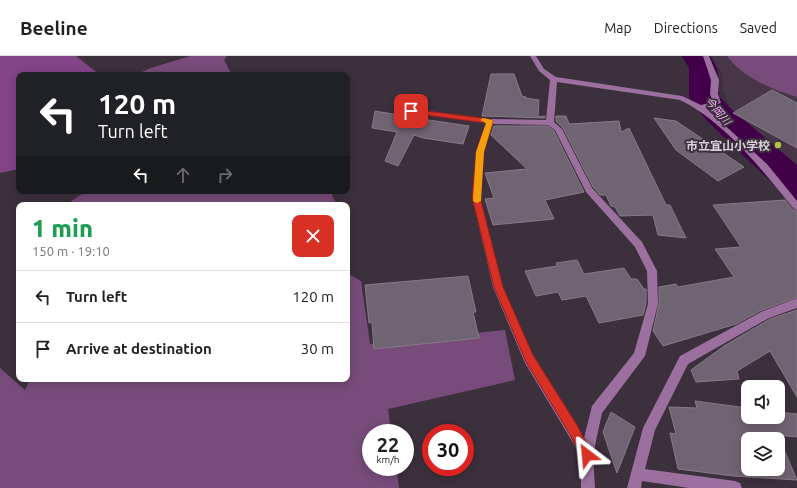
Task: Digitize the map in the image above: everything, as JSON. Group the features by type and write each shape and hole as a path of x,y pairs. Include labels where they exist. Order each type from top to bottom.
{"street":[{"path":"533,56 541,70 554,79 682,98 700,107 764,166 794,198 797,207"},
{"path":"700,107 717,103 714,94 715,80 706,56"},
{"path":"550,123 554,79"},
{"path":"411,111 490,121 550,123 558,129 589,190 639,245 652,271 652,304 639,356 596,410 587,455 588,488"},
{"path":"490,121 480,152 476,197 498,287 529,359 573,429 587,455"},
{"path":"634,488 649,428 684,360 765,315 797,304"},
{"path":"637,474 735,488"}],"shaded area":[{"path":"0,56 76,56 96,72 16,72 16,170 0,173"},
{"path":"190,56 227,56 224,60 230,72 142,72"},
{"name":"市立宜山小学校","path":"711,56 797,56 797,181 720,110 730,105 723,92 723,75"},
{"path":"727,56 797,56 797,97 768,86 750,77 741,71"},
{"path":"82,194 332,194 336,202 70,202"},
{"path":"350,275 361,281 370,344 505,330 515,380 388,409 390,424 362,424 362,476 397,476 399,488 0,488 0,368 25,390 29,382 350,382"}],"building":[{"path":"491,74 514,74 522,96 539,100 538,117 545,116 545,118 482,116"},
{"path":"772,90 797,103 797,148 733,113"},
{"path":"375,111 404,116 404,114 423,117 422,119 469,126 463,144 423,138 414,135 398,166 385,161 397,132 372,128"},
{"path":"556,116 566,116 569,124 619,121 621,132 629,128 666,205 670,205 686,238 658,235 653,215 620,216 615,207 611,206 606,195 600,195 593,187 563,128 556,121"},
{"path":"654,118 676,121 744,167 718,181 676,150"},
{"path":"494,126 548,126 554,131 584,192 545,200 554,219 493,225 485,199 494,198 485,173 527,169 491,135"},
{"path":"785,200 793,210 797,211 797,297 760,311 736,324 663,346 653,331 659,304 659,287 676,284 678,287 734,277 715,249 741,247 713,205"},
{"path":"577,260 584,274 624,268 631,279 637,279 644,289 646,289 646,304 643,315 599,323 586,296 562,300 558,292 536,296 525,271 557,266 556,263"},
{"path":"468,276 476,312 473,312 479,338 374,349 372,322 369,323 365,285"},
{"path":"797,310 797,397 770,351 737,371 739,379 696,382 691,370 724,346 770,319"},
{"path":"695,401 741,407 741,424 785,424 785,413 797,414 797,437 785,436 785,432 741,432 741,476 785,476 785,452 797,480 733,476 678,469 670,433 676,434 669,407 697,408"},
{"path":"611,412 635,427 617,473 603,432"}],"waterway":[{"name":"今岡川","path":"696,56 703,68 704,97 718,114 793,181 797,187"}],"slow traffic":[{"path":"477,201 476,197 480,152 490,121 483,120"}],"place":[{"name":"市立宜山小学校","path":"778,145"}],"route":[{"path":"411,111 490,121 480,152 476,197 498,287 529,359 573,429 587,455"}]}
